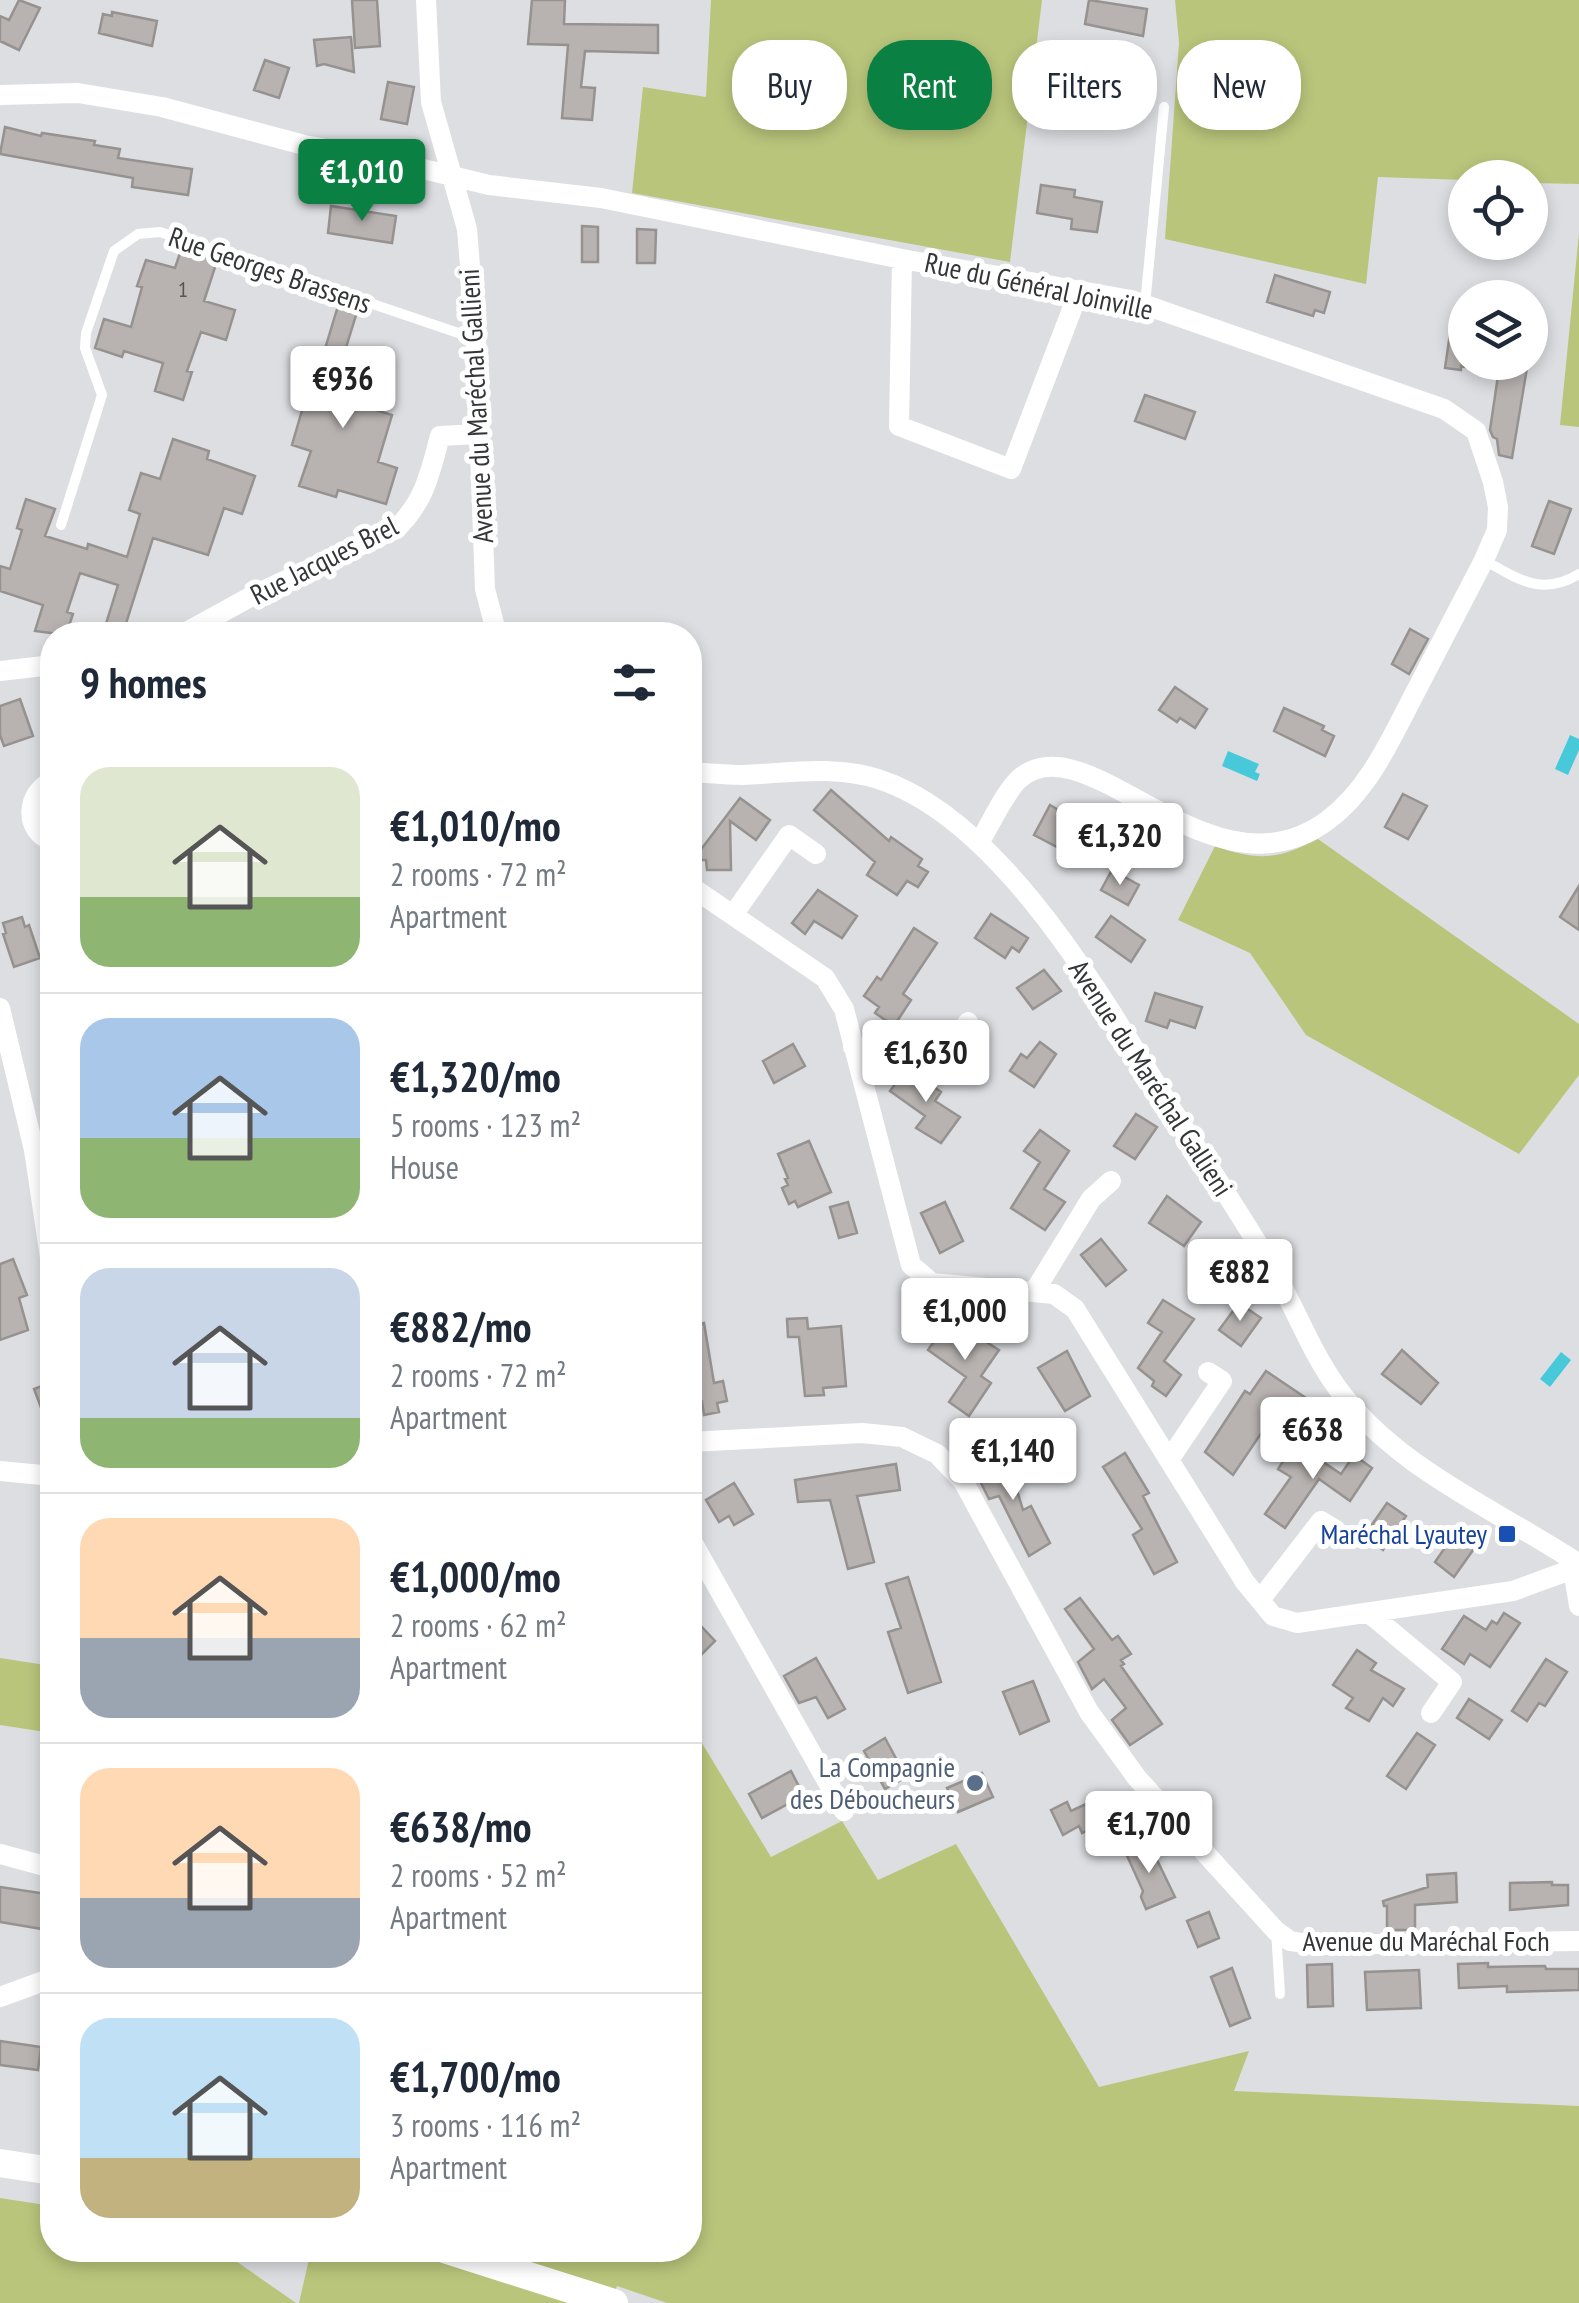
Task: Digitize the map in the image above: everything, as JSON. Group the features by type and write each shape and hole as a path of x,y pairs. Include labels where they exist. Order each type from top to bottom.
{"main road":[{"path":"0,2163 40,2169"},
{"path":"484,2262 614,2303"}],"street":[{"name":"Avenue du Maréchal Gallieni","path":"426,0 430,102 467,229 476,340 486,589 495,622"},
{"name":"Rue du Général Joinville","path":"0,95 78,93 162,107 304,145 489,185 601,198 1145,305 1444,409 1476,431 1498,506 1497,530 1364,785 1332,818 1305,836 1266,845 1227,842 1069,766 1038,768 1018,779 979,843"},
{"path":"902,259 899,426 1011,468 1079,291"},
{"name":"Rue Jacques Brel","path":"205,622 396,529 414,512 426,487 440,436 478,434"},
{"path":"0,671 40,666"},
{"name":"Avenue du Maréchal Gallieni","path":"702,773 738,775 835,769 880,779 923,800 979,843 1037,905 1106,1004 1271,1266 1336,1386 1402,1452 1576,1565"},
{"path":"40,790 33,797 30,818 40,833"},
{"path":"733,915 789,835 816,854"},
{"path":"702,894 825,978 844,1009 911,1264 932,1283 1054,1294 1075,1309 1169,1460 1274,1616 1297,1623 1512,1591 1576,1565 1579,1606"},
{"path":"0,1008 40,1172"},
{"path":"854,1047 949,1050 968,1022"},
{"path":"1034,1292 1092,1199 1111,1181"},
{"path":"1169,1460 1222,1381 1208,1372"},
{"name":"Avenue du Maréchal Foch","path":"702,1441 862,1433 902,1437 937,1454 963,1481 1089,1712 1137,1778 1276,1932 1290,1941 1316,1945 1579,1941"},
{"path":"0,1471 40,1475"},
{"path":"1260,1600 1320,1521 1336,1530"},
{"path":"702,1559 844,1811"},
{"path":"1368,1613 1452,1682 1431,1714"},
{"path":"0,1854 40,1865"},
{"path":"0,1997 40,1982"}],"lane":[{"path":"1145,305 1164,107"},
{"name":"Rue Georges Brassens","path":"61,525 102,395 85,348 86,333 114,250 138,234 160,232 476,340"},
{"path":"1484,560 1525,583 1563,584 1579,574"},
{"path":"1276,1932 1280,1994"}],"green space":[{"path":"711,0 1042,0 1037,40 1012,40 1012,130 1026,130 1010,262 632,193 643,87 706,97"},
{"path":"1175,0 1579,0 1579,184 1548,183 1548,160 1448,160 1448,179 1378,177 1366,284 1165,239 1177,71 1177,130 1301,130 1301,40 1179,40"},
{"path":"1579,233 1579,427 1560,425"},
{"path":"1318,839 1579,1024 1579,1075 1519,1154 1306,1035 1250,953 1178,920 1215,846 1267,856"},
{"path":"0,1658 40,1664 40,1731 0,1725"},
{"path":"702,1743 771,1857 842,1821 878,1880 956,1844 1099,2087 1249,2051 1234,2091 1579,2106 1579,2303 667,2303 617,2286 609,2303 299,2303 308,2262 702,2262"},
{"path":"0,2198 40,2204 40,2262 237,2262 296,2303 0,2303"}],"water":[{"path":"1570,735 1579,739 1579,750 1568,775 1555,769"},
{"path":"1228,751 1259,764 1255,772 1260,774 1257,781 1222,766"},
{"path":"1561,1352 1571,1360 1550,1387 1540,1379"}],"building":[{"path":"19,0 40,8 19,50 0,41 0,16 9,20"},
{"path":"352,0 377,0 380,46 355,48"},
{"path":"532,0 565,0 564,24 658,25 658,53 585,51 581,87 595,88 592,120 562,118 568,45 528,44"},
{"path":"1089,0 1147,9 1143,36 1085,24"},
{"path":"112,12 157,21 152,46 99,33 103,14 112,16"},
{"path":"351,37 354,72 324,64 317,66 314,40"},
{"path":"265,60 289,68 279,98 254,90"},
{"path":"388,82 414,87 407,124 381,119"},
{"path":"5,127 41,136 42,133 95,141 94,145 120,149 118,158 192,169 188,195 132,187 133,178 0,154"},
{"path":"1041,185 1075,190 1074,197 1102,202 1097,232 1071,229 1072,219 1037,213"},
{"path":"331,206 396,216 392,243 328,233"},
{"path":"582,226 598,227 598,262 582,262"},
{"path":"637,229 656,230 655,263 637,263"},
{"path":"181,250 217,261 204,301 235,310 226,340 201,332 187,371 192,372 183,400 155,391 163,363 124,351 122,357 95,348 104,319 131,327 142,287 137,286 146,260 175,268"},
{"path":"1275,275 1330,292 1324,313 1315,310 1313,316 1267,302"},
{"path":"338,306 357,312 331,396 392,415 378,462 397,468 386,504 338,490 336,497 299,486 311,451 292,445"},
{"path":"1497,380 1525,380 1512,458 1499,455 1497,439 1490,430"},
{"path":"1145,395 1195,412 1185,439 1135,421"},
{"path":"173,439 209,451 207,459 255,476 242,514 224,508 208,555 153,538 126,622 107,622 118,585 80,573 67,612 73,614 70,622 40,622 40,632 35,631 43,605 0,591 0,566 10,569 22,530 17,528 26,499 55,509 45,536 127,557 140,514 129,510 141,473 160,479"},
{"path":"1549,501 1571,509 1554,554 1532,546"},
{"path":"1410,629 1428,639 1409,674 1392,664"},
{"path":"1175,687 1207,709 1195,728 1159,710"},
{"path":"20,699 33,736 4,746 0,706"},
{"path":"1284,708 1324,726 1322,730 1334,736 1325,756 1274,731"},
{"path":"831,790 889,841 891,837 922,859 918,866 928,872 918,887 907,881 897,895 867,875 875,862 814,810"},
{"path":"1403,794 1427,806 1408,839 1385,827"},
{"path":"740,798 770,820 756,840 730,821 731,870 707,870 702,848"},
{"path":"1050,805 1069,816 1066,823 1095,838 1082,860 1034,835"},
{"path":"1112,870 1139,885 1128,905 1101,890"},
{"path":"1579,886 1579,930 1560,917"},
{"path":"818,890 857,916 842,938 814,921 805,934 792,923"},
{"path":"991,914 1028,938 1019,952 1012,947 1005,958 975,938"},
{"path":"1111,916 1145,940 1131,962 1096,937"},
{"path":"22,917 25,927 29,925 40,958 14,967 3,923"},
{"path":"914,928 937,943 903,994 911,1000 894,1026 875,1013 879,1007 864,996 877,977 881,980"},
{"path":"1044,970 1061,991 1033,1009 1017,988"},
{"path":"1155,993 1202,1007 1195,1028 1170,1020 1167,1028 1146,1021"},
{"path":"1040,1042 1056,1054 1034,1087 1010,1071 1021,1054 1027,1058"},
{"path":"793,1044 805,1066 774,1083 763,1061"},
{"path":"907,1068 941,1092 935,1101 960,1117 941,1143 916,1128 925,1116 890,1091"},
{"path":"1136,1114 1157,1127 1135,1159 1114,1146"},
{"path":"1040,1130 1069,1151 1044,1189 1065,1202 1045,1230 1011,1208 1040,1162 1024,1151"},
{"path":"809,1141 831,1192 798,1207 795,1201 789,1204 782,1188 788,1185 788,1178 778,1154"},
{"path":"1167,1196 1201,1222 1184,1246 1149,1223"},
{"path":"848,1202 857,1233 839,1238 830,1207"},
{"path":"945,1202 963,1241 940,1253 921,1213"},
{"path":"1101,1239 1126,1270 1106,1286 1081,1255"},
{"path":"13,1259 27,1295 19,1298 28,1330 0,1340 0,1264"},
{"path":"1163,1300 1194,1319 1164,1361 1181,1375 1166,1396 1138,1368 1162,1332 1148,1323"},
{"path":"1239,1303 1261,1318 1241,1346 1219,1330"},
{"path":"807,1318 808,1329 841,1326 846,1386 823,1388 824,1395 805,1396 799,1337 788,1337 787,1319"},
{"path":"950,1319 999,1350 981,1376 991,1383 969,1416 949,1402 966,1377 928,1350"},
{"path":"702,1323 714,1383 723,1381 727,1401 717,1403 719,1412 704,1415 702,1401"},
{"path":"1402,1350 1438,1383 1421,1404 1382,1374"},
{"path":"1067,1351 1090,1396 1065,1411 1038,1368"},
{"path":"1266,1371 1309,1400 1278,1444 1262,1432 1233,1475 1205,1452 1245,1391 1250,1394"},
{"path":"1295,1443 1341,1474 1354,1455 1372,1468 1350,1501 1319,1479 1285,1528 1265,1514 1291,1477 1278,1469"},
{"path":"1125,1453 1149,1493 1143,1496 1177,1562 1154,1574 1133,1535 1142,1529 1103,1467"},
{"path":"1006,1454 1023,1510 1031,1506 1050,1543 1029,1556 999,1496 989,1499 980,1481 984,1479 980,1463"},
{"path":"896,1464 900,1490 857,1496 874,1562 848,1569 830,1500 798,1502 795,1480"},
{"path":"734,1483 753,1514 734,1525 729,1516 719,1522 706,1500"},
{"path":"1387,1503 1406,1516 1383,1550 1364,1536"},
{"path":"1458,1529 1478,1543 1454,1577 1435,1562"},
{"path":"908,1577 941,1682 908,1693 888,1632 901,1628 886,1584"},
{"path":"1080,1598 1112,1640 1118,1636 1131,1654 1121,1660 1121,1666 1162,1724 1130,1745 1112,1720 1126,1708 1104,1679 1092,1689 1078,1662 1094,1649 1065,1609"},
{"path":"1504,1613 1520,1623 1490,1667 1470,1654 1464,1664 1442,1649 1464,1616 1486,1630 1492,1621 1497,1624"},
{"path":"702,1627 715,1641 702,1654"},
{"path":"1357,1650 1376,1663 1371,1670 1404,1689 1393,1706 1383,1698 1369,1721 1346,1708 1353,1698 1333,1685"},
{"path":"816,1658 845,1709 828,1718 816,1697 799,1703 784,1676"},
{"path":"1546,1659 1567,1672 1545,1706 1539,1703 1527,1721 1512,1711"},
{"path":"1033,1681 1049,1721 1020,1734 1003,1692"},
{"path":"1469,1699 1502,1720 1489,1739 1457,1718"},
{"path":"1417,1733 1435,1745 1406,1789 1387,1776"},
{"path":"885,1738 906,1777 885,1789 864,1751"},
{"path":"791,1771 808,1804 793,1812 788,1804 762,1818 749,1794"},
{"path":"982,1773 993,1797 958,1812 947,1788"},
{"path":"1093,1801 1104,1823 1082,1833 1079,1826 1063,1835 1051,1810 1067,1802 1071,1811"},
{"path":"1139,1840 1153,1862 1157,1860 1175,1897 1146,1909 1143,1891 1124,1849"},
{"path":"1456,1873 1457,1902 1415,1905 1415,1930 1387,1930 1387,1906 1383,1901 1428,1887 1427,1875"},
{"path":"1510,1883 1568,1885 1568,1905 1510,1910"},
{"path":"0,1887 40,1893 40,1929 0,1922"},
{"path":"1209,1912 1219,1938 1198,1947 1187,1921"},
{"path":"1488,1963 1488,1967 1579,1969 1579,1990 1507,1992 1507,1986 1459,1988 1458,1964"},
{"path":"1332,1964 1333,2006 1308,2007 1307,1965"},
{"path":"1232,1968 1250,2018 1230,2026 1211,1977"},
{"path":"1419,1970 1421,2008 1367,2010 1365,1972"},
{"path":"0,2041 40,2047 38,2070 0,2065"}],"place":[{"name":"Maréchal Lyautey","path":"1507,1534"},
{"name":"La Compagnie des Déboucheurs","path":"975,1783"}]}
